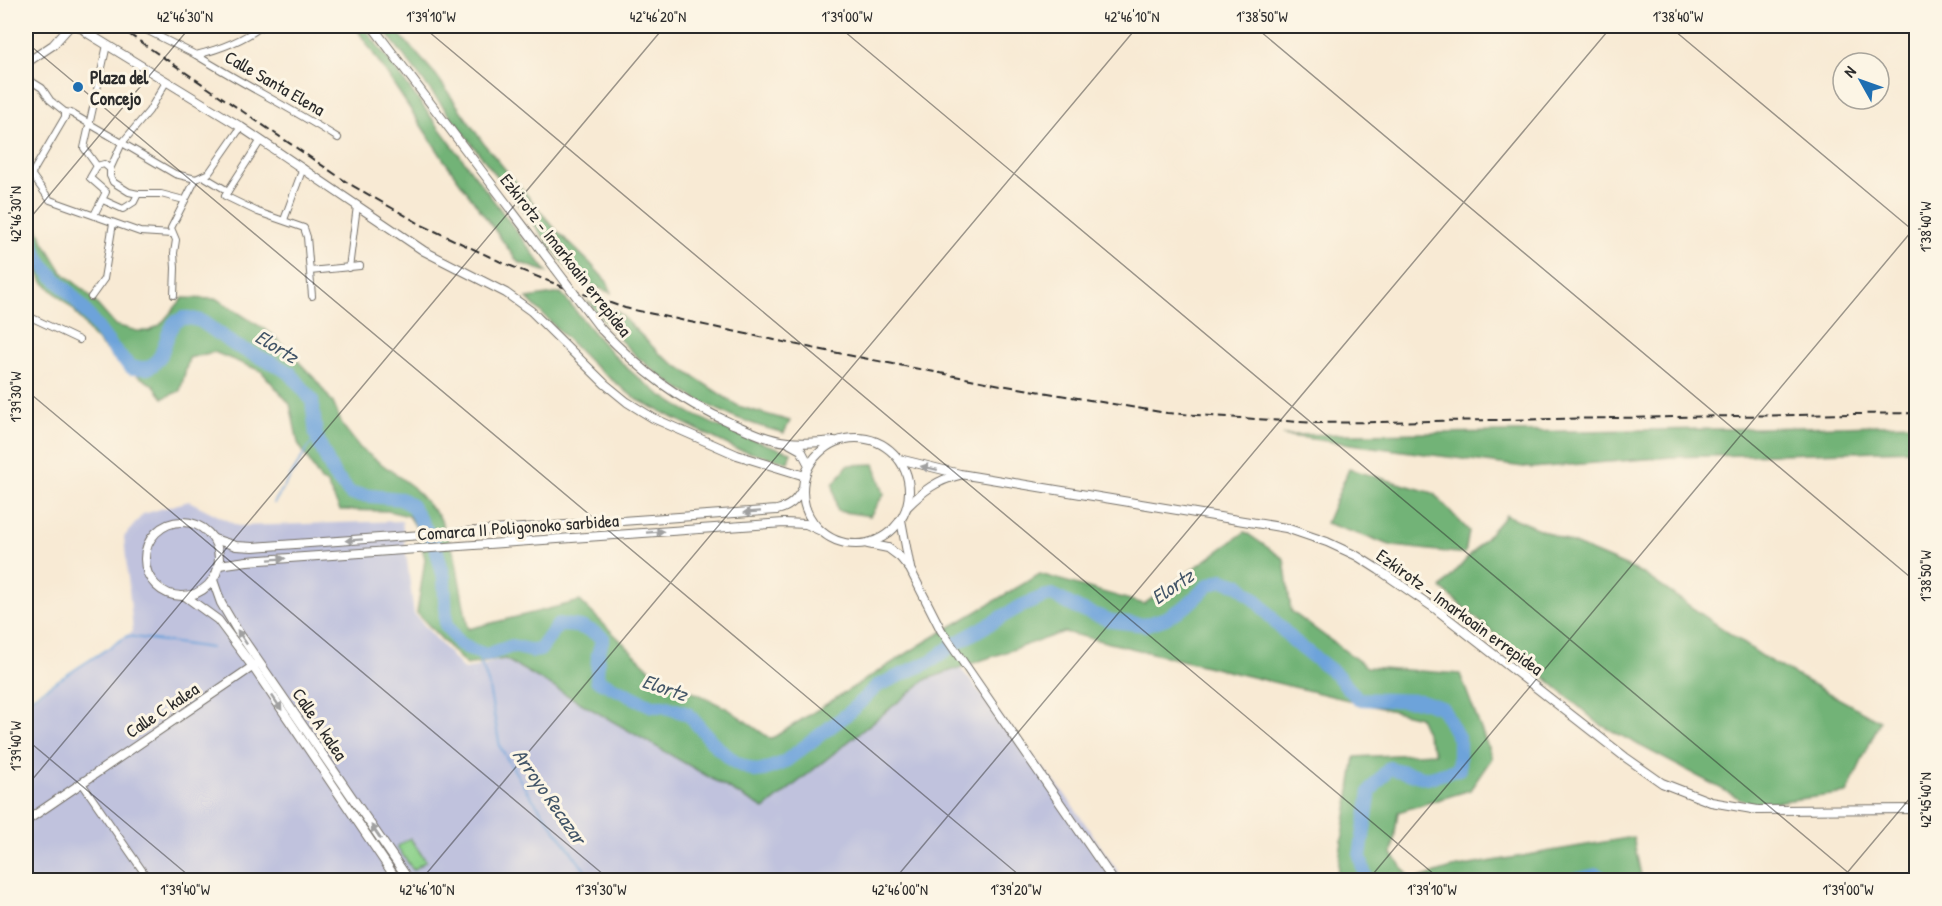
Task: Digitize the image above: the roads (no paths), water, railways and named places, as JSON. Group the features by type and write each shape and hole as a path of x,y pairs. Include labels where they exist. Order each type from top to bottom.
{"street":[{"path":"26,63 53,45 70,26"},
{"path":"79,26 241,127 442,262 506,293 531,311 605,384 627,402 653,418 737,455 805,476"},
{"name":"Calle Santa Elena","path":"138,26 196,55 239,82 289,107 338,138"},
{"name":"Calle Santa Elena","path":"196,55 247,37 262,26"},
{"name":"Ezkirotz - Imarkoain errepidea","path":"372,26 601,329 640,368 665,388 696,407 741,428 786,442 801,450 809,465"},
{"path":"97,166 84,148 107,45"},
{"path":"26,78 42,88 50,100 66,111 175,174 196,179 209,173 241,127"},
{"path":"166,82 149,111 122,143 110,168 110,176 113,182 138,194 160,194 184,200"},
{"path":"31,175 66,117 66,111"},
{"path":"261,141 225,196 258,212 304,228 308,237 312,296"},
{"path":"94,215 105,192 90,178 97,166 104,164 110,168"},
{"path":"26,167 50,200 140,232 172,234"},
{"path":"284,220 303,168"},
{"path":"203,176 228,191"},
{"path":"174,295 176,268 174,253 177,240 171,228 196,179"},
{"path":"103,200 123,209 134,202 138,194"},
{"path":"349,268 357,206"},
{"path":"91,297 104,279 113,223"},
{"path":"310,271 360,267"},
{"path":"26,315 79,340"},
{"path":"868,544 892,531 901,520 907,507 909,490 906,474 899,459 886,447 871,440 854,438 837,441 817,455 809,465 802,490 809,518 829,538 842,543 868,544 888,548 900,557 910,569 941,630 1113,880"},
{"name":"Ezkirotz - Imarkoain errepidea","path":"786,442 837,441"},
{"name":"Ezkirotz - Imarkoain errepidea","path":"899,459 960,474 1286,528 1327,542 1357,556 1437,610 1625,757 1662,783 1711,802 1758,810 1917,809"},
{"path":"907,507 925,490 942,479 960,474"},
{"name":"Comarca II Poligonoko sarbidea","path":"214,539 236,546 253,548 777,510 789,506 802,490"},
{"path":"901,520 910,569"},
{"path":"184,522 195,524 206,530 214,539 218,547 219,565 213,580 205,588 196,594 185,596 173,595 162,590 153,582 147,571 145,560 152,537 166,526 184,522"},
{"name":"Comarca II Poligonoko sarbidea","path":"219,565 247,561 784,523 806,524 819,530"},
{"name":"Calle A kalea","path":"213,580 221,603 256,665 397,880"},
{"name":"Calle A kalea","path":"185,596 218,620 256,665 409,880"},
{"name":"Calle C kalea","path":"26,822 81,782 256,665"},
{"path":"81,782 149,880"}],"waterway":[{"name":"Elortz","path":"26,224 38,258 132,368 148,368 154,364 161,355 174,323 183,318 189,318 201,321 236,346 290,373 312,400 316,435 334,475 351,494 401,499 412,506 435,545 444,577 446,625 459,643 486,655 512,646 533,651 540,650 558,625 576,626 592,631 603,638 598,654 597,680 652,706 663,706 688,714 716,746 736,763 755,771 783,763 850,712 877,686 933,660 953,645 1019,607 1043,597 1052,595 1079,609 1112,621 1145,625 1166,618 1185,607 1209,585 1222,580 1239,585 1297,644 1336,674 1358,699 1422,701 1442,708 1459,739 1459,769 1427,778 1389,768 1370,791 1360,856 1366,880"},
{"path":"274,503 316,435"},
{"path":"26,701 127,636 211,648"},
{"name":"Arroyo Recazar","path":"477,653 488,682 500,747 527,791 592,880"},
{"name":"Elortz","path":"1573,880 1597,875 1605,880"}],"railway":[{"path":"117,26 348,183 422,225 501,262 563,287 625,308 1001,385 1167,413 1315,423 1916,413"}],"place":[{"name":"Plaza del Concejo","path":"78,87"}]}
